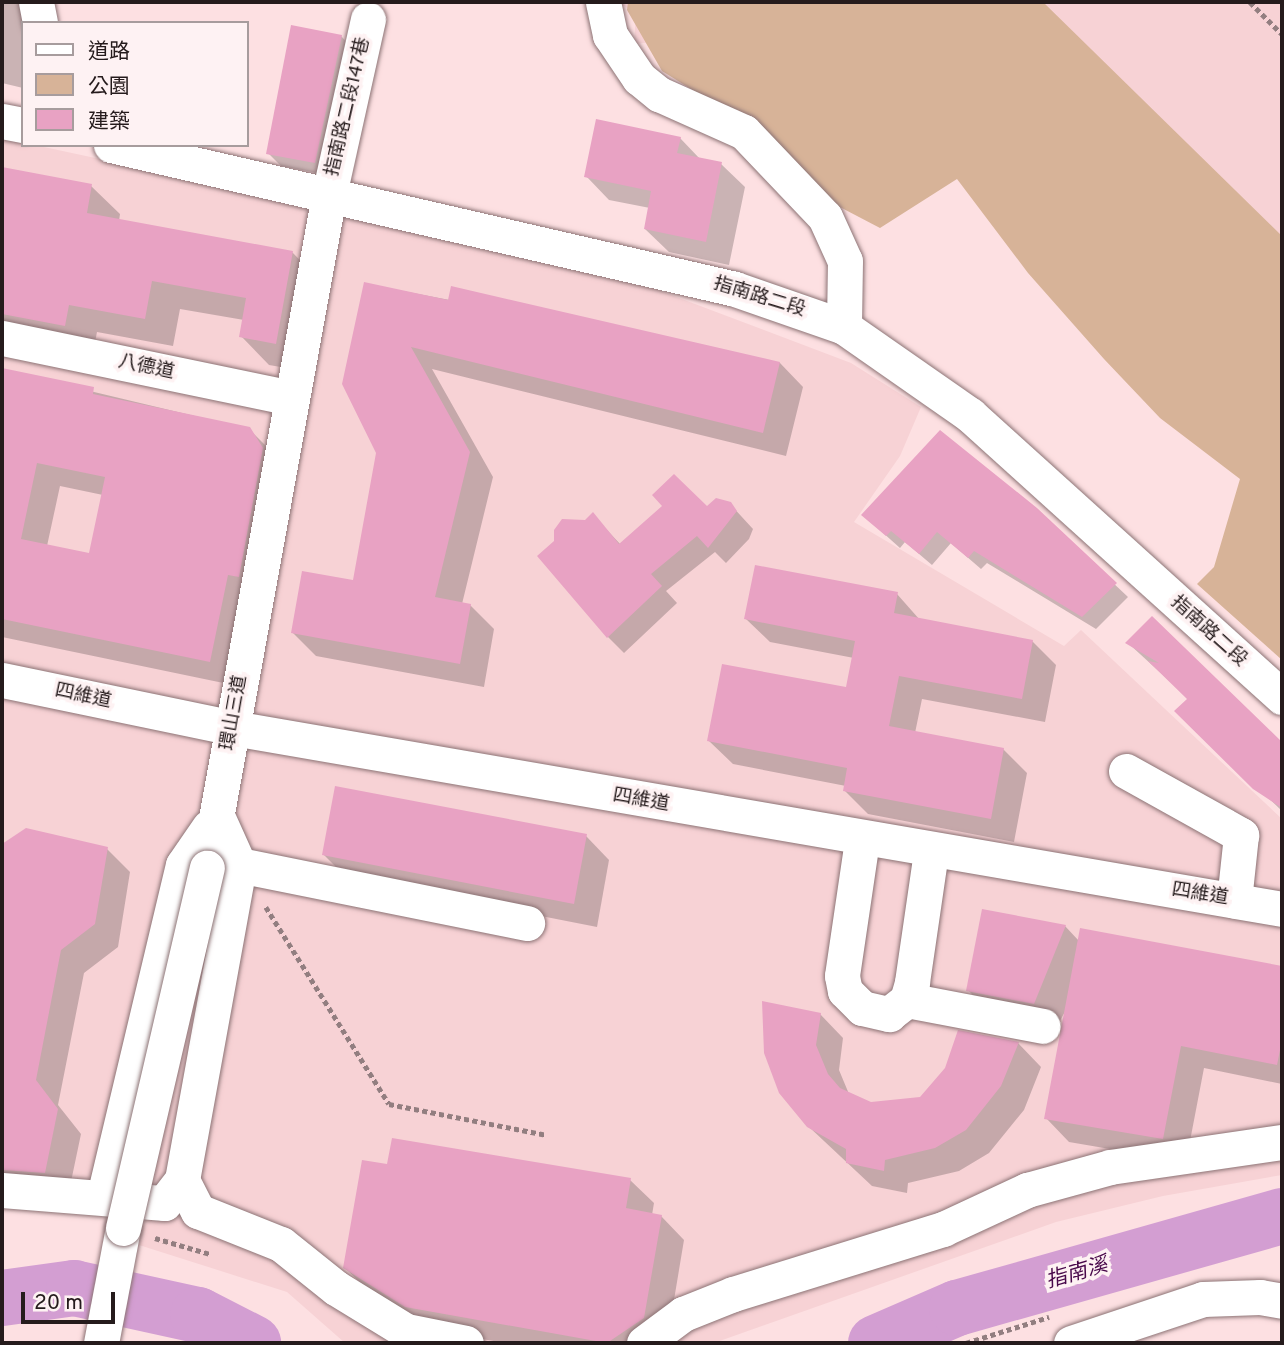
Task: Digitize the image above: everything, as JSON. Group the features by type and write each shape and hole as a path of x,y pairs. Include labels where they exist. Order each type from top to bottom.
{"street":[{"path":"36,2 40,21"},
{"path":"603,2 610,35 639,78 659,94 744,132 825,217 845,261 844,327"},
{"name":"指南路二段147巷","path":"329,195 368,19"},
{"path":"2,121 21,125"},
{"name":"指南路二段","path":"120,147 735,289 844,327 970,415 1282,697"},
{"name":"環山三道","path":"101,1343 123,1228 223,866 216,816 329,195"},
{"name":"八德道","path":"2,338 291,398"},
{"name":"四維道","path":"2,680 233,729 862,840 1282,909"},
{"path":"1126,771 1241,835 1234,901"},
{"path":"104,1196 183,865 216,816"},
{"path":"862,840 842,976 845,991 862,1008 889,1014 907,1000 931,850"},
{"path":"173,1191 223,866 527,923"},
{"path":"907,1000 1043,1026"},
{"path":"644,1343 683,1314 733,1294 943,1229 1027,1190 1110,1167 1282,1142"},
{"path":"2,1190 104,1196 173,1191 198,1210 281,1244 336,1288 406,1331 466,1343"},
{"path":"1071,1343 1203,1299 1260,1297 1282,1301"}],"path":[{"path":"1250,2 1282,34"},
{"path":"223,866 389,1104 547,1135"},
{"path":"123,1228 220,1257"}],"shaded area":[{"path":"617,2 1282,2 1282,377 1032,171 661,41 634,44 636,13"},
{"path":"2,138 21,142 21,147 44,147 388,221 634,281 851,363 921,407 900,456 854,522 1064,646 1081,630 1282,819 1282,1175 1163,1196 1056,1222 714,1343 345,1343 287,1292 139,1245 145,1216 2,1203"}],"green space":[{"path":"628,2 1043,2 1282,236 1282,660 1197,584 1214,567 1240,479 1160,418 1104,359 1028,273 957,179 880,228 836,205 765,135 662,71 627,10"}],"building":[{"path":"291,25 342,35 315,163 266,154"},
{"path":"596,119 681,137 677,153 722,162 706,242 644,229 651,191 584,177"},
{"path":"2,167 92,184 87,213 293,251 276,344 239,337 246,298 152,281 145,319 69,305 65,326 2,314"},
{"path":"364,282 448,300 451,286 780,362 763,433 411,347 470,452 435,597 471,604 460,664 291,633 302,571 353,580 376,453 342,384"},
{"path":"2,368 94,387 93,394 250,427 263,448 239,577 228,575 210,662 2,619","holes":["37,463 105,477 89,553 21,539"]},
{"path":"940,430 1037,508 1117,583 1082,617 974,551 968,558 937,532 919,554 891,531 886,536 861,515"},
{"path":"674,474 707,506 716,498 731,502 737,511 708,548 697,536 651,574 662,586 607,638 537,556 554,541 554,530 562,519 585,520 593,512 619,544 662,506 652,495"},
{"path":"755,565 898,592 894,613 1033,640 1022,699 899,676 889,726 1004,748 991,819 843,791 847,768 707,741 722,664 846,687 855,641 744,619"},
{"path":"1152,616 1282,742 1282,808 1253,789 1174,711 1187,699 1148,661 1159,663 1125,643"},
{"path":"335,786 587,834 574,904 322,855"},
{"path":"26,828 108,847 95,924 61,950 36,1080 58,1109 45,1173 2,1170 2,844"},
{"path":"982,909 1066,925 1034,1004 966,991"},
{"path":"1080,928 1282,966 1282,1040 1277,1065 1181,1046 1163,1139 1044,1119"},
{"path":"762,1001 821,1013 816,1045 828,1074 840,1088 871,1102 920,1097 945,1068 958,1030 1019,1042 1001,1086 966,1130 935,1148 885,1160 884,1171 846,1163 846,1149 807,1127 779,1093 764,1053"},
{"path":"392,1138 631,1178 626,1208 662,1215 644,1318 607,1343 405,1307 343,1268 362,1160 387,1164"}],"waterway":[{"name":"指南溪","path":"876,1343 957,1308 1282,1216"},
{"name":"指南溪","path":"2,1298 74,1288 198,1315 253,1343"}]}
